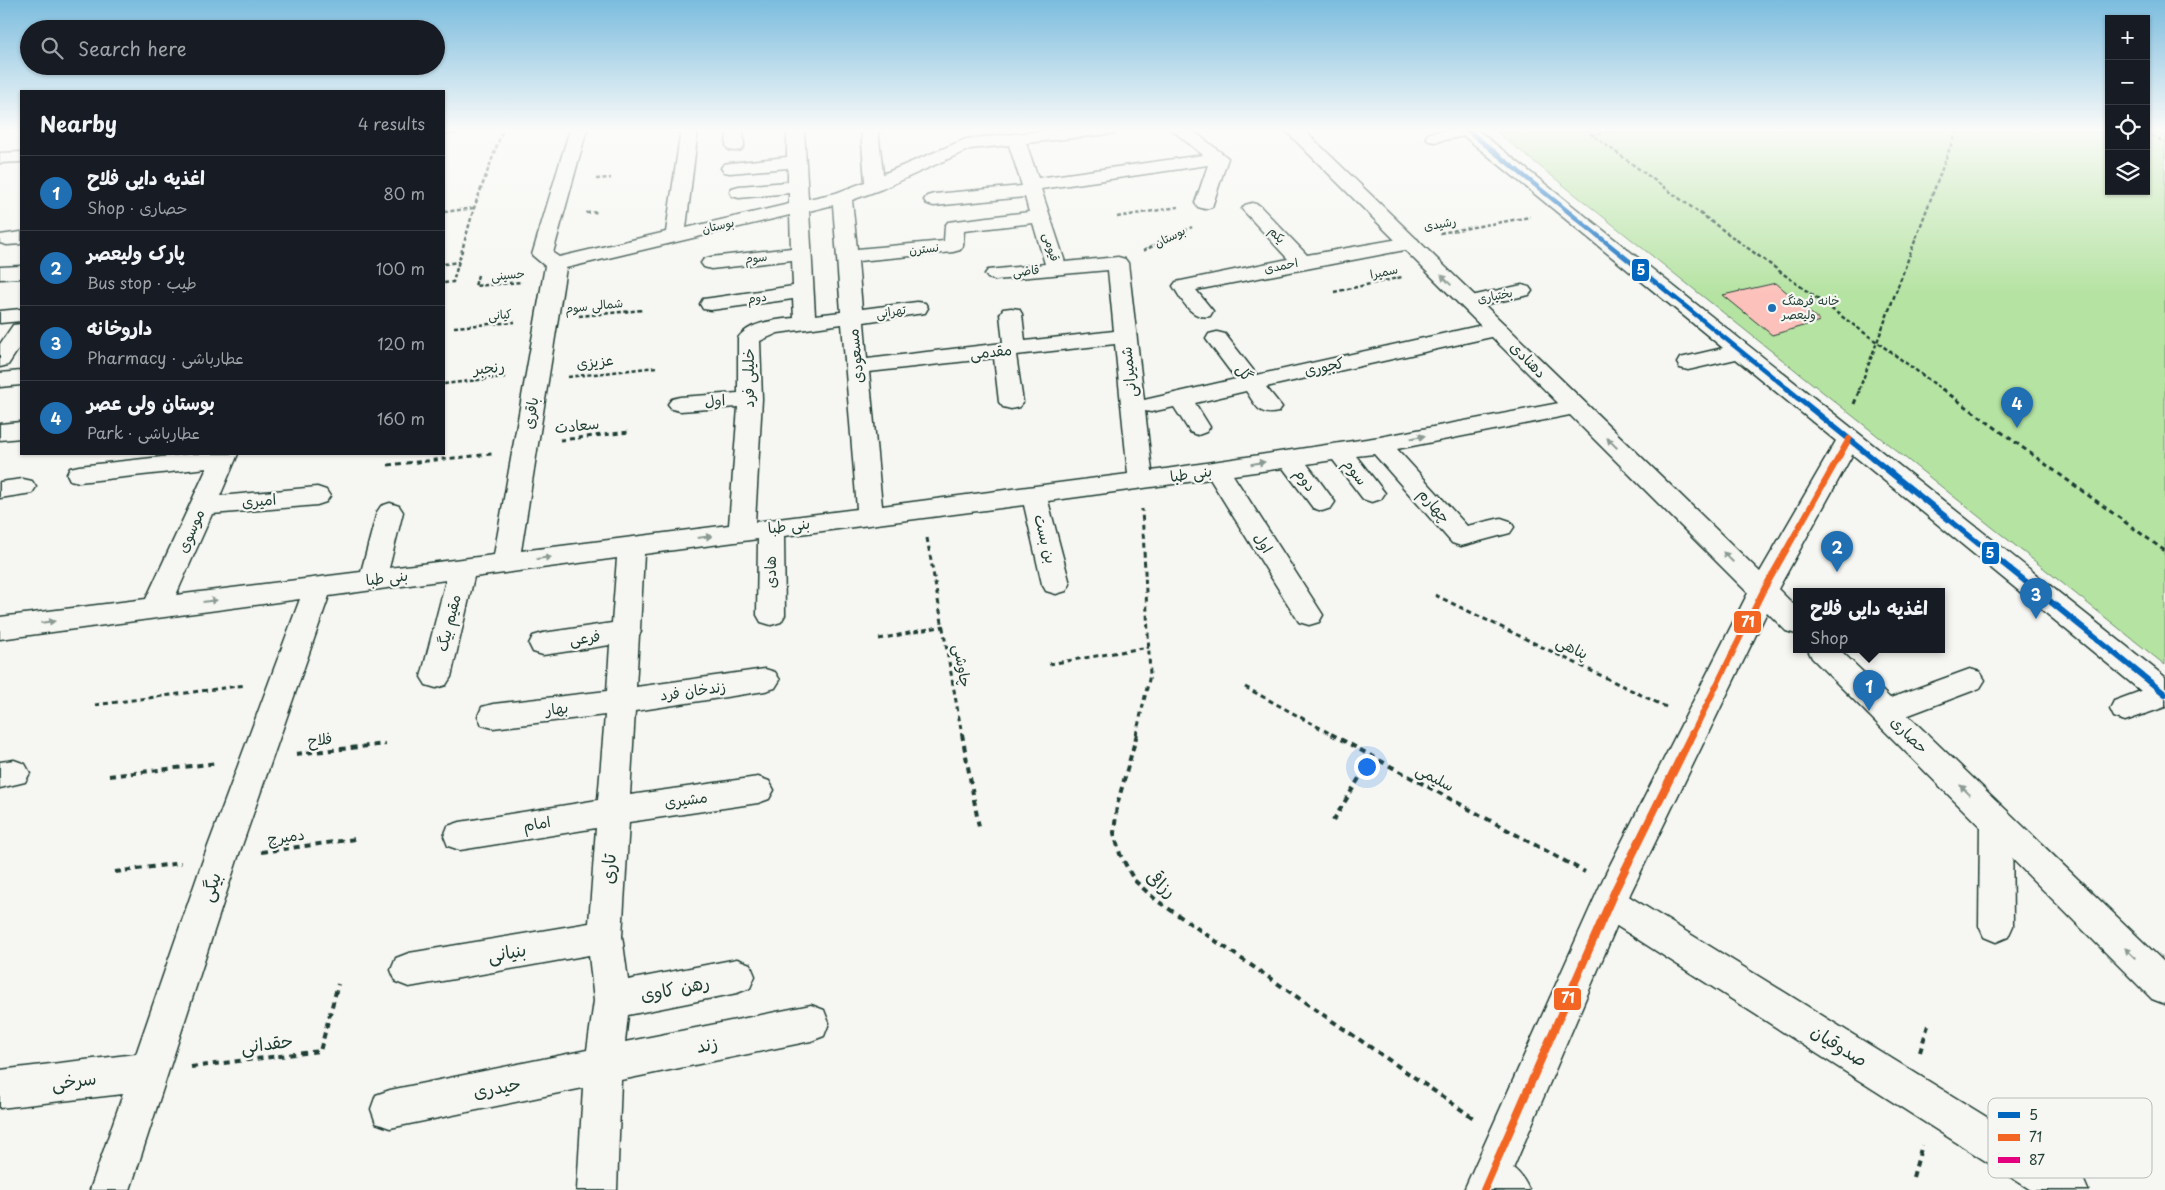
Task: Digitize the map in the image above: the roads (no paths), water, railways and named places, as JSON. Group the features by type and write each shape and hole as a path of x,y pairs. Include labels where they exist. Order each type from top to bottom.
{"street":[{"path":"554,271 542,255 562,185"},
{"path":"675,236 682,185"},
{"name":"بوستان","path":"554,271 675,236 842,197 875,185"},
{"name":"قیومی","path":"1031,185 1057,269 1118,263"},
{"path":"934,200 1054,185"},
{"path":"1205,203 1211,185"},
{"name":"دهنادی","path":"1350,185 1763,591"},
{"path":"1536,185 2165,694"},
{"path":"739,192 798,187 805,324"},
{"name":"مسعودی","path":"842,197 870,516"},
{"name":"یکم","path":"1252,208 1302,262"},
{"name":"نسترن","path":"848,256 954,246 955,226 1041,216"},
{"name":"احمدی","path":"1202,311 1183,286 1407,241"},
{"name":"سوم","path":"711,264 801,252"},
{"name":"شمیرانی","path":"1118,263 1141,481"},
{"name":"قاضی","path":"995,274 1057,269"},
{"name":"باقری","path":"506,563 554,271"},
{"path":"0,274 20,272"},
{"name":"دوم","path":"710,304 803,291"},
{"name":"بختیاری","path":"1468,302 1522,291"},
{"name":"تهرانی","path":"805,324 918,308"},
{"path":"1011,314 1011,402"},
{"path":"0,317 20,315"},
{"name":"خلیلی فرد","path":"741,533 750,398 749,338 762,330 805,324"},
{"name":"کجوری","path":"1151,405 1496,329"},
{"path":"9,354 20,332"},
{"name":"مقدمی","path":"857,367 1125,336"},
{"name":"گل","path":"1217,339 1270,407"},
{"path":"1688,363 1741,351"},
{"path":"1314,369 1328,388"},
{"path":"0,380 20,378"},
{"name":"اول","path":"680,404 750,398"},
{"path":"1181,399 1198,427"},
{"name":"بنی طبا","path":"0,628 1141,481 1339,451 1575,407"},
{"path":"0,432 20,430"},
{"path":"1495,1185 1506,1140 1613,896 1763,591 1846,436"},
{"name":"چهارم","path":"1380,444 1461,537 1501,527"},
{"name":"سوم","path":"1339,451 1372,493"},
{"path":"79,474 225,456"},
{"name":"موسوی","path":"156,608 225,456"},
{"name":"دوم","path":"1289,458 1322,502"},
{"name":"اول","path":"1217,470 1309,615"},
{"name":"بن بست","path":"1034,495 1056,584"},
{"name":"امیری","path":"202,506 317,496"},
{"path":"372,580 390,512"},
{"name":"هادی","path":"771,529 771,615"},
{"name":"تاری","path":"597,1190 603,1067 612,1001 605,936 620,701 627,632 631,547"},
{"name":"مقیم بیگ","path":"436,677 462,568"},
{"name":"بیگی","path":"110,1190 221,857 318,587"},
{"path":"1763,591 1793,621"},
{"name":"فرعی","path":"543,644 627,632"},
{"name":"حصاری","path":"1825,653 2165,987"},
{"name":"زندخان فرد","path":"620,701 765,680"},
{"path":"1886,712 1970,680"},
{"path":"2125,709 2165,694"},
{"name":"بهار","path":"493,716 620,701"},
{"name":"مشیری","path":"613,811 758,790"},
{"name":"امام","path":"460,836 613,811"},
{"path":"1996,821 1996,926"},
{"name":"صدوقیان","path":"1613,896 1988,1138"},
{"name":"بنیانی","path":"409,970 605,936"},
{"name":"رهن کاوی","path":"612,1001 737,976"},
{"name":"زند","path":"603,1067 811,1024"},
{"name":"حیدری","path":"390,1109 603,1067"},
{"name":"سرخی","path":"0,1089 148,1072"},
{"name":"صدوقیان","path":"2049,1178 2068,1190"}],"place":[{"name":"خانه فرهنگ ولیعصر","path":"1772,308"},
{"name":"بوستان ولی عصر","path":"2017,428"},
{"name":"پارک ولیعصر","path":"1837,572"},
{"name":"داروخانه","path":"2036,619"},
{"name":"اغذیه دایی فلاح","path":"1869,711"}]}
